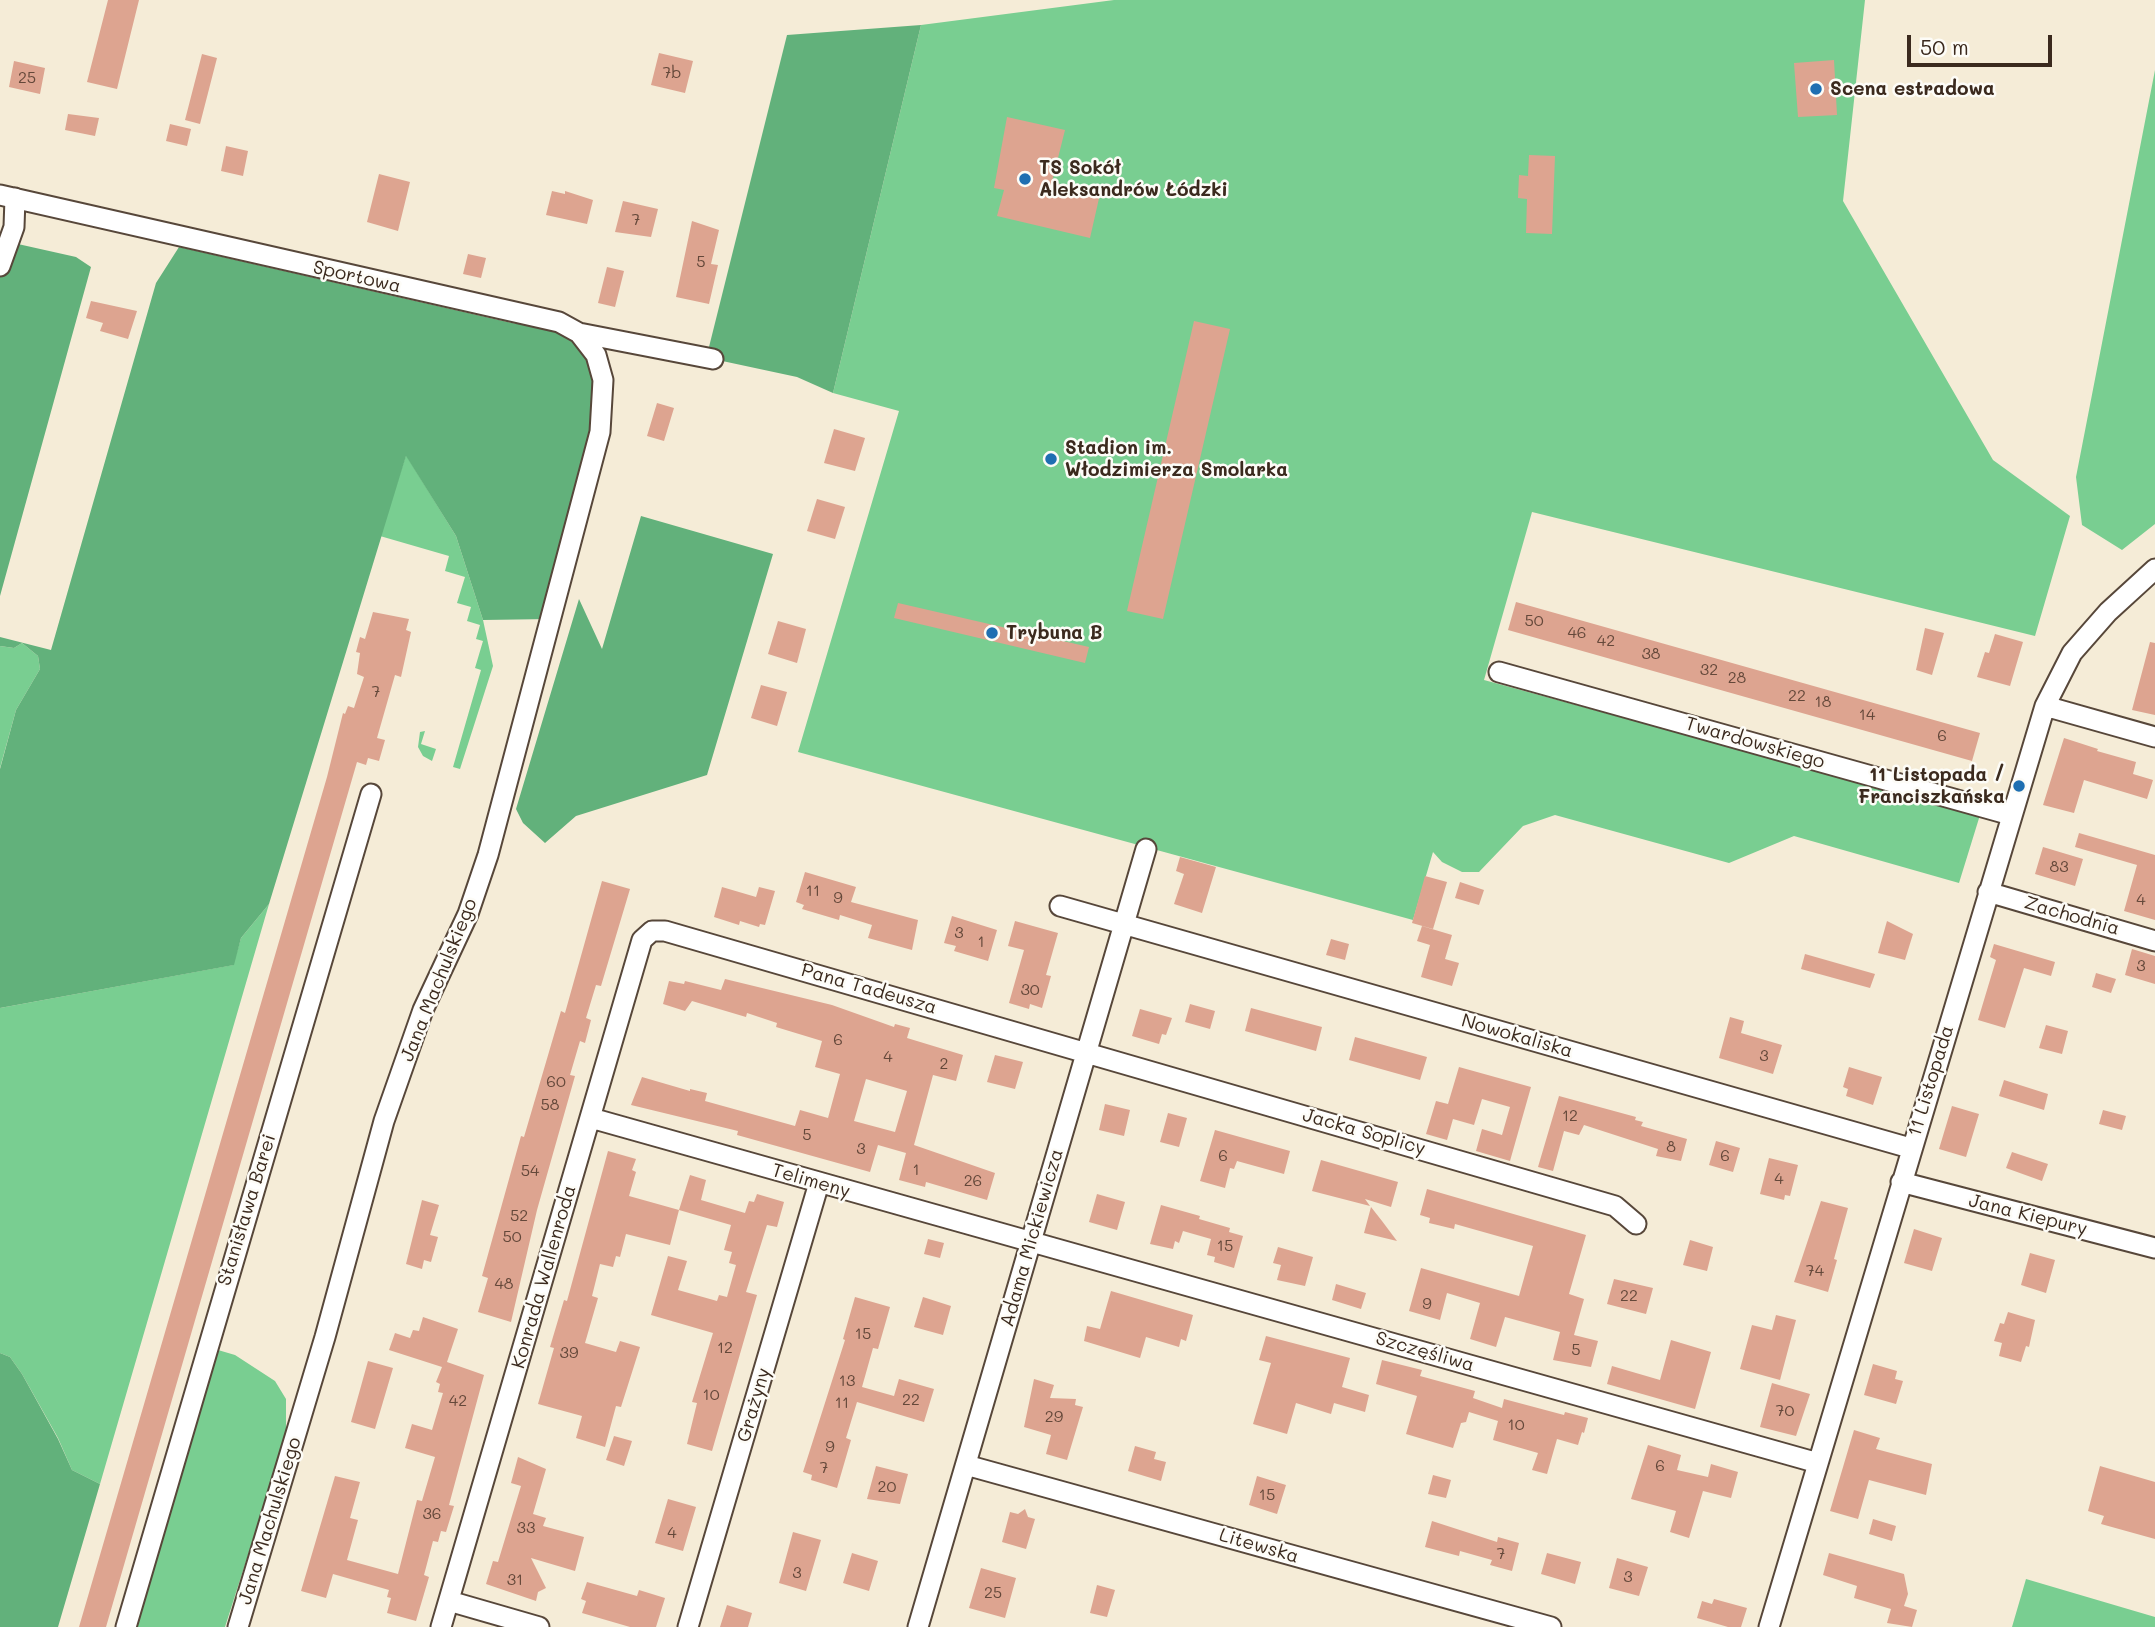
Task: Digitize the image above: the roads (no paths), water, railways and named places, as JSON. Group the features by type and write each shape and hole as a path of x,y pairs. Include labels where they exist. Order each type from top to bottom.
{"street":[{"path":"0,266 14,227 7,196"},
{"name":"Sportowa","path":"7,196 559,322 579,333 713,359"},
{"name":"Jana Machulskiego","path":"238,1627 325,1337 384,1121 423,1010 468,914 488,855 600,432 603,380 596,355 579,333"},
{"name":"11 Listopada","path":"1769,1627 1910,1148 2045,706 2072,653 2108,612 2155,569"},
{"name":"Twardowskiego","path":"1499,672 2011,815"},
{"path":"2045,706 2155,737"},
{"name":"Stanisława Barei","path":"126,1627 371,794"},
{"name":"Adama Mickiewicza","path":"918,1627 1146,849"},
{"name":"Zachodnia","path":"1988,892 2155,941"},
{"name":"Nowokaliska","path":"1060,906 1910,1148"},
{"name":"Pana Tadeusza","path":"652,931 665,931 1085,1051"},
{"name":"Konrada Wallenroda","path":"441,1627 642,940 652,931"},
{"name":"Jacka Soplicy","path":"1085,1051 1615,1206 1636,1224"},
{"name":"Telimeny","path":"591,1118 1032,1241"},
{"name":"Jana Kiepury","path":"1900,1182 2155,1248"},
{"name":"Grażyny","path":"688,1627 819,1183"},
{"name":"Szczęśliwa","path":"1032,1241 1818,1463"},
{"name":"Litewska","path":"966,1465 1551,1627"},
{"path":"449,1601 539,1627"}],"place":[{"name":"Scena estradowa","path":"1816,89"},
{"name":"TS Sokół Aleksandrów Łódzki","path":"1025,179"},
{"name":"Stadion im. Włodzimierza Smolarka","path":"1051,459"},
{"name":"Trybuna B","path":"992,633"},
{"name":"11 Listopada / Franciszkańska","path":"2019,786"}]}
